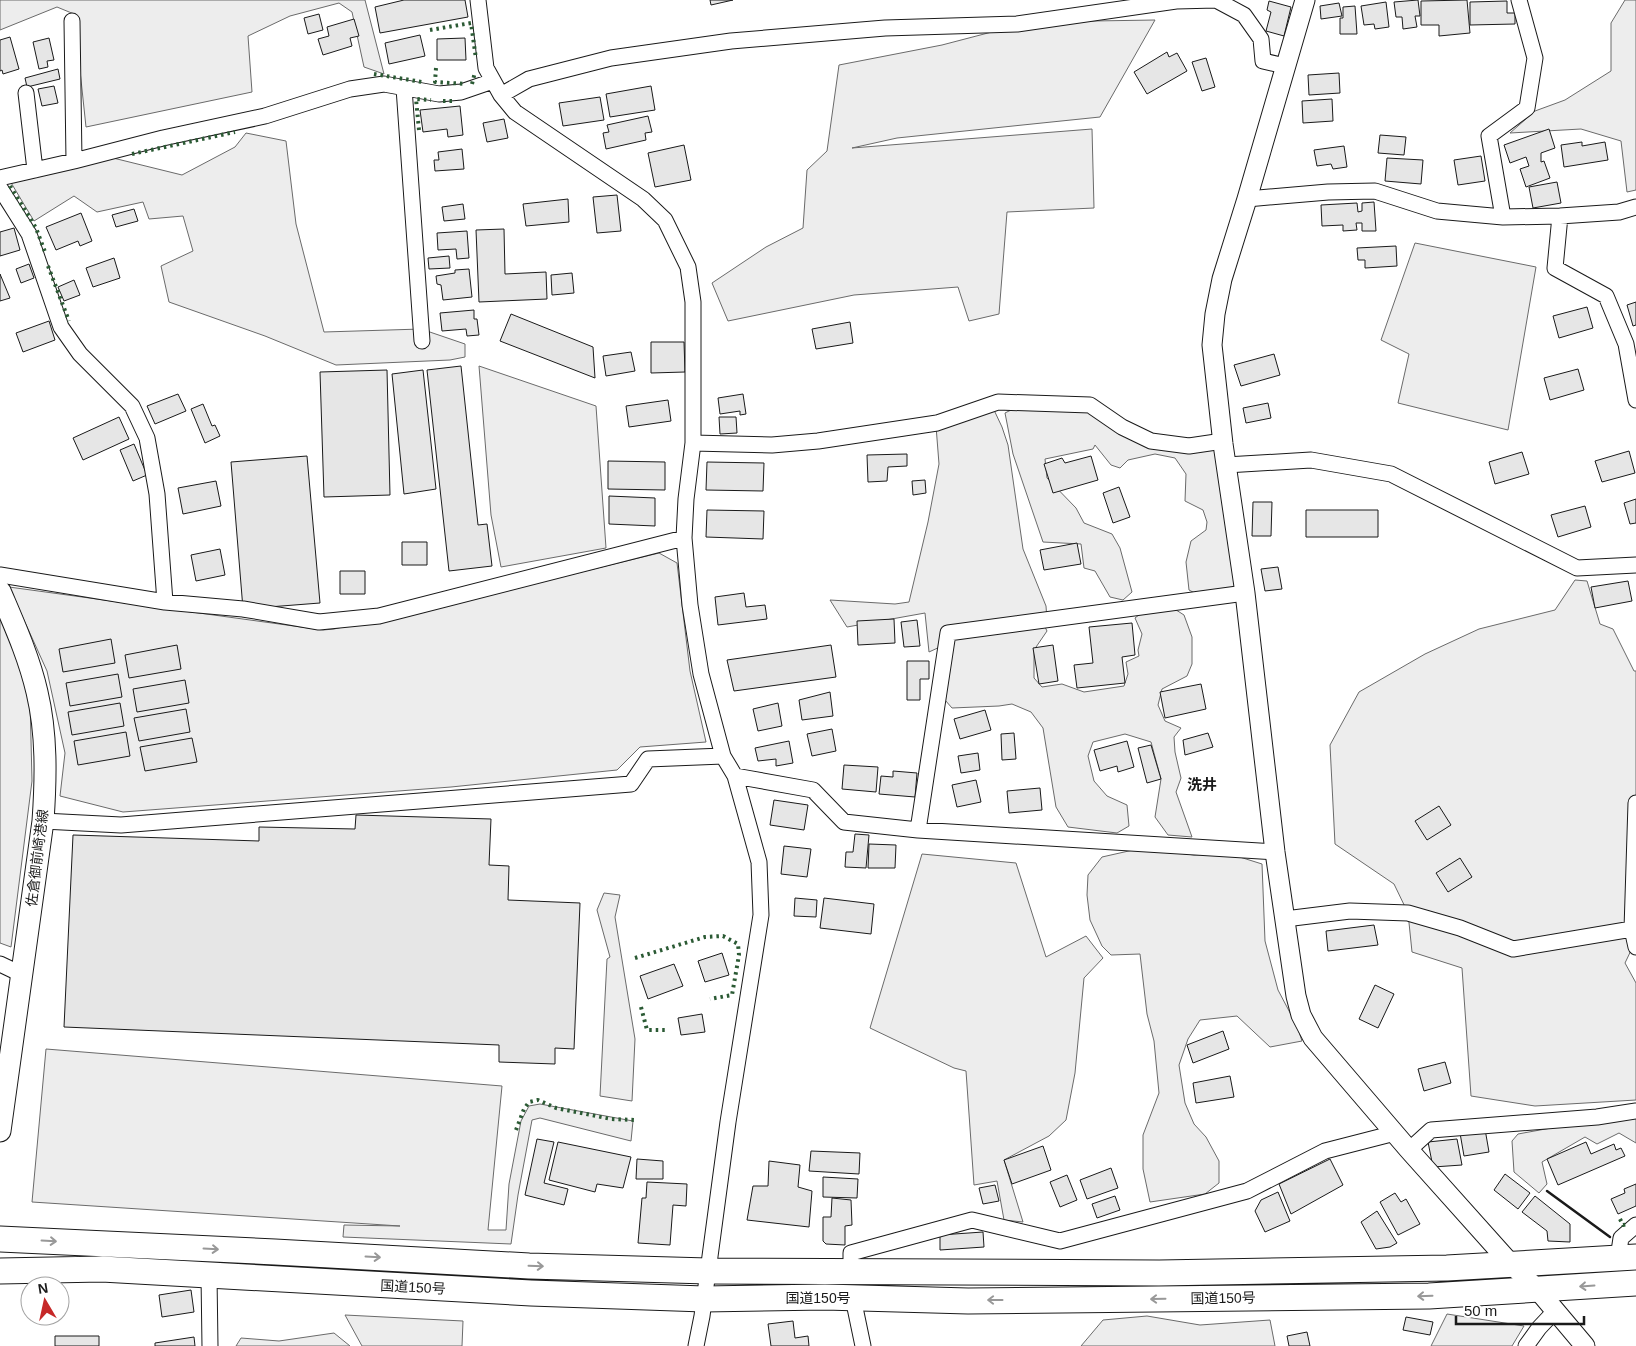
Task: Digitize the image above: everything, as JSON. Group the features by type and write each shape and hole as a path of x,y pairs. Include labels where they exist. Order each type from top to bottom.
{"highway":[{"name":"国道150号","path":"0,1239 530,1266 708,1271 1159,1272 1446,1268 1627,1258"},
{"name":"国道150号","path":"0,1271 102,1270 531,1293 704,1299 1131,1300 1429,1296 1636,1283"}],"main road":[{"name":"佐倉御前崎港線","path":"0,591 22,643 37,692 44,733 46,778 43,821 0,1131"}],"street":[{"path":"478,0 486,68 502,95 516,112 643,199 665,220 688,267 693,302 693,443 686,499 684,538 690,604 701,674 723,756 734,776 760,862 761,915 729,1115 696,1346"},
{"path":"502,95 528,79 611,58 721,42 885,28 1018,24 1176,1 1216,0 1244,15 1260,39 1263,61 1285,66"},
{"path":"1305,0 1222,279 1214,314 1212,345 1226,465 1245,593 1275,852 1296,996 1301,1015 1313,1038 1409,1150 1511,1264 1537,1289 1584,1346"},
{"path":"1503,216 1489,136 1527,108 1535,58 1519,0"},
{"path":"72,21 74,161"},
{"path":"0,178 163,138 265,116 350,89 384,84 439,94 461,92 494,81"},
{"path":"404,88 422,341"},
{"path":"26,93 35,170"},
{"path":"0,188 29,234 61,327 80,354 132,406 147,438 157,494 165,602"},
{"path":"1247,199 1328,192 1375,191 1436,211 1503,216 1560,216 1619,212 1636,207"},
{"path":"1560,216 1555,268 1606,296 1626,344 1636,400"},
{"path":"693,443 772,445 818,441 937,423 998,402 1090,405 1122,427 1151,441 1188,446 1223,441"},
{"path":"1226,465 1311,460 1391,474 1577,568 1636,565"},
{"path":"0,575 165,602 243,609 319,622 379,616 684,538"},
{"path":"918,830 948,633 1245,593"},
{"path":"43,821 121,825 630,784 648,759 723,756"},
{"path":"734,776 813,790 844,822 918,830 1275,852"},
{"path":"1636,803 1632,929 1636,947"},
{"path":"1285,920 1350,911 1408,913 1460,928 1513,949 1632,929"},
{"path":"0,964 22,974"},
{"path":"1409,1150 1431,1130 1597,1117 1636,1112"},
{"path":"851,1272 851,1253 972,1220 1060,1241 1247,1191 1325,1151 1395,1134"},
{"path":"1627,1258 1621,1238 1636,1225"},
{"path":"209,1276 210,1346"},
{"path":"853,1298 863,1346"},
{"path":"1526,1346 1555,1311"}],"shaded area":[{"path":"0,0 365,0 384,74 364,67 352,12 339,3 290,16 248,36 252,92 86,127 74,14 57,7 0,30"},
{"path":"1625,0 1636,0 1636,190 1627,192 1621,141 1581,129 1510,133 1535,111 1565,100 1611,71 1611,23"},
{"path":"1155,20 1100,117 897,138 852,148 1092,129 1094,208 1007,212 999,314 969,321 958,287 854,295 728,321 712,283 766,247 803,228 807,170 827,151 839,65 942,45 1030,22"},
{"path":"246,133 286,141 296,224 324,332 421,329 465,344 465,357 450,360 336,365 265,336 169,302 161,266 193,251 183,216 149,219 143,202 97,212 74,196 34,221 10,181 105,156 182,175 235,147"},
{"path":"1415,243 1536,267 1508,430 1398,403 1409,354 1381,340"},
{"path":"479,366 596,406 606,548 501,567 491,515"},
{"path":"1077,405 1151,441 1223,444 1246,590 1210,601 1189,590 1186,562 1191,541 1206,530 1207,522 1203,510 1185,501 1186,474 1175,458 1155,454 1128,460 1120,468 1111,465 1095,445 1093,449 1045,459 1047,478 1076,508 1084,523 1112,534 1120,548 1132,592 1123,600 1110,597 1095,571 1084,568 1081,544 1043,542 1013,454 1005,413 1013,409"},
{"path":"994,410 1008,445 1023,549 1046,606 1047,620 1043,623 1047,631 1034,650 1034,678 1042,687 1062,684 1084,692 1124,686 1128,674 1126,662 1139,656 1138,650 1142,634 1135,618 1144,611 1173,608 1184,615 1192,637 1192,664 1187,676 1162,689 1158,705 1165,721 1181,728 1174,737 1175,752 1181,778 1176,792 1192,837 1168,835 1155,817 1161,779 1151,742 1125,734 1093,742 1088,756 1094,781 1107,796 1127,805 1129,826 1117,833 1068,827 1056,807 1043,728 1031,712 1012,704 952,708 945,700 942,646 929,652 925,613 847,627 830,600 895,604 909,602 928,522 939,464 936,426"},
{"path":"659,553 677,563 690,671 706,742 640,747 617,770 451,787 123,812 60,796 65,753 47,671 9,587 323,630 544,581"},
{"path":"1575,580 1587,581 1600,624 1613,629 1634,671 1636,671 1636,940 1625,963 1636,983 1636,1100 1535,1106 1471,1096 1462,968 1412,952 1408,913 1394,884 1335,844 1330,745 1359,692 1425,654 1479,629 1555,610"},
{"path":"0,618 15,649 30,699 32,781 11,947 0,943"},
{"path":"1142,848 1194,855 1227,853 1262,864 1265,941 1278,990 1297,1026 1302,1041 1270,1047 1237,1016 1200,1020 1188,1039 1179,1065 1185,1103 1194,1124 1206,1137 1219,1161 1219,1183 1205,1194 1150,1202 1143,1169 1143,1135 1159,1093 1154,1041 1147,1014 1140,954 1111,955 1102,946 1090,920 1087,895 1088,875 1102,857"},
{"path":"922,854 1016,863 1046,957 1086,936 1103,958 1084,978 1075,1073 1066,1120 1049,1136 1004,1160 1023,1222 1004,1220 997,1181 974,1185 966,1071 954,1068 870,1028"},
{"path":"604,893 620,895 615,917 635,1039 632,1101 600,1096 607,959 610,957 597,910"},
{"path":"46,1049 502,1086 488,1230 506,1230 509,1184 521,1121 529,1106 540,1104 633,1121 631,1141 540,1118 532,1120 511,1244 343,1237 344,1225 400,1226 32,1202"},
{"path":"1636,1116 1636,1143 1619,1133 1597,1144 1585,1137 1542,1162 1547,1184 1539,1193 1514,1172 1512,1141 1518,1134 1573,1124"},
{"path":"1447,1314 1524,1326 1512,1346 1431,1346"},
{"path":"345,1315 463,1321 462,1346 362,1346"},
{"path":"1147,1316 1200,1325 1270,1320 1275,1346 1081,1346 1103,1320"},
{"path":"334,1333 350,1346 236,1346 241,1338 279,1341"}],"building":[{"path":"404,0 465,0 468,17 380,33 375,7"},
{"path":"710,0 733,0 711,5"},
{"path":"1418,0 1420,16 1415,16 1417,27 1403,29 1402,17 1396,17 1394,2"},
{"path":"1467,0 1470,33 1439,36 1439,25 1421,25 1421,1"},
{"path":"1269,1 1291,7 1284,36 1266,31 1271,12 1267,10"},
{"path":"1507,1 1507,13 1515,13 1515,24 1470,25 1470,2"},
{"path":"1386,2 1389,27 1375,29 1374,24 1364,25 1361,6"},
{"path":"1339,3 1342,16 1321,19 1320,6"},
{"path":"1355,6 1357,34 1340,34 1340,18 1343,18 1343,7"},
{"path":"319,14 323,30 308,34 304,18"},
{"path":"354,19 359,36 350,38 352,46 323,55 318,39 329,36 327,27"},
{"path":"420,35 425,56 389,64 385,43"},
{"path":"10,37 19,69 3,74 2,70 0,71 0,40"},
{"path":"49,38 54,60 47,61 48,67 39,69 33,42"},
{"path":"465,38 466,60 437,60 437,39"},
{"path":"1167,52 1169,57 1177,53 1187,71 1147,94 1134,72"},
{"path":"1206,58 1215,87 1202,91 1192,62"},
{"path":"58,69 60,79 27,87 25,78"},
{"path":"1339,73 1340,93 1309,95 1308,75"},
{"path":"54,86 58,103 42,106 38,89"},
{"path":"651,86 655,110 610,117 606,94"},
{"path":"600,97 604,120 563,126 559,103"},
{"path":"1332,99 1333,121 1303,123 1302,101"},
{"path":"460,106 463,135 448,137 447,129 423,132 420,110"},
{"path":"648,116 652,132 645,133 646,140 606,149 603,133 609,132 607,125"},
{"path":"504,119 508,138 487,142 483,123"},
{"path":"1549,129 1555,148 1541,153 1541,162 1544,161 1550,178 1526,187 1520,169 1529,166 1526,157 1510,163 1504,145"},
{"path":"1380,135 1406,137 1404,155 1378,153"},
{"path":"1582,142 1582,146 1605,142 1608,160 1564,167 1561,145"},
{"path":"684,145 691,180 655,187 648,153"},
{"path":"1344,146 1347,167 1333,169 1331,164 1317,166 1314,150"},
{"path":"462,149 464,169 435,171 434,160 439,160 438,152"},
{"path":"1481,156 1485,181 1458,185 1454,160"},
{"path":"1387,158 1423,160 1421,184 1385,181"},
{"path":"1557,182 1561,203 1533,208 1529,187"},
{"path":"617,195 621,231 597,233 593,197"},
{"path":"568,199 569,222 526,226 523,204"},
{"path":"1374,202 1376,231 1362,231 1362,223 1356,223 1357,230 1343,231 1343,225 1322,226 1321,205 1357,203 1358,212 1362,211 1362,203"},
{"path":"463,204 465,219 444,221 442,207"},
{"path":"134,209 138,221 116,227 112,215"},
{"path":"81,213 92,241 80,246 78,241 56,250 46,227"},
{"path":"14,228 20,250 0,256 0,232"},
{"path":"504,229 505,274 546,272 547,299 479,302 476,230"},
{"path":"467,231 469,258 457,259 456,249 438,250 437,233"},
{"path":"1396,246 1397,266 1365,268 1365,260 1358,260 1357,248"},
{"path":"449,256 450,268 429,269 428,258"},
{"path":"114,258 120,278 93,287 86,268"},
{"path":"29,264 34,278 21,283 16,269"},
{"path":"469,269 472,297 443,300 441,285 437,284 436,276 455,273 455,270"},
{"path":"572,273 574,293 552,295 551,275"},
{"path":"0,274 10,298 0,301"},
{"path":"74,280 80,295 64,301 58,287"},
{"path":"1636,302 1636,325 1633,326 1627,305"},
{"path":"1587,307 1593,328 1559,338 1553,316"},
{"path":"474,310 474,319 477,319 479,335 467,336 466,329 442,331 440,313"},
{"path":"511,314 593,347 595,378 500,341"},
{"path":"49,321 55,340 23,352 16,333"},
{"path":"850,322 853,343 816,349 812,329"},
{"path":"651,342 684,342 685,372 651,373"},
{"path":"631,352 635,371 606,376 603,356"},
{"path":"1274,354 1280,375 1241,386 1234,365"},
{"path":"461,366 478,525 487,524 492,566 449,571 427,370"},
{"path":"1578,369 1584,390 1550,400 1544,378"},
{"path":"387,370 390,495 324,497 320,372"},
{"path":"423,370 436,489 404,494 392,374"},
{"path":"178,394 186,411 155,424 147,406"},
{"path":"743,394 746,414 740,415 740,411 720,414 718,398"},
{"path":"668,400 671,421 629,427 626,406"},
{"path":"1268,403 1271,418 1246,423 1243,408"},
{"path":"203,404 212,426 215,425 220,436 205,443 191,409"},
{"path":"119,417 129,439 83,460 73,438"},
{"path":"719,417 736,417 737,433 720,434"},
{"path":"134,444 147,475 133,481 120,450"},
{"path":"1629,451 1635,473 1602,482 1595,461"},
{"path":"1522,452 1529,474 1495,484 1489,462"},
{"path":"907,454 907,466 888,467 887,481 868,482 867,455"},
{"path":"307,456 320,603 243,609 231,462"},
{"path":"1091,456 1098,480 1053,493 1044,464 1062,458 1065,463"},
{"path":"608,461 665,462 665,490 608,489"},
{"path":"707,462 764,463 763,491 706,490"},
{"path":"925,480 926,493 913,495 912,481"},
{"path":"216,481 221,506 183,514 178,488"},
{"path":"1119,487 1130,517 1113,523 1103,493"},
{"path":"609,496 655,498 655,526 609,524"},
{"path":"1636,499 1636,523 1630,524 1624,503"},
{"path":"1253,502 1272,502 1271,536 1252,536"},
{"path":"1585,506 1591,527 1558,537 1551,515"},
{"path":"707,510 764,511 763,539 706,537"},
{"path":"1306,510 1378,510 1378,537 1306,537"},
{"path":"402,542 427,542 427,565 402,565"},
{"path":"1077,543 1081,564 1044,570 1040,550"},
{"path":"220,549 225,575 196,581 191,555"},
{"path":"1278,567 1282,589 1265,591 1261,569"},
{"path":"340,571 365,571 365,594 340,594"},
{"path":"1628,581 1632,601 1595,608 1591,587"},
{"path":"744,593 746,607 765,605 767,619 718,625 715,597"},
{"path":"894,619 895,643 858,645 857,621"},
{"path":"917,620 920,646 904,647 901,622"},
{"path":"1132,623 1135,655 1122,657 1125,683 1077,688 1074,665 1093,663 1089,627"},
{"path":"111,639 115,663 63,672 59,649"},
{"path":"177,645 181,669 129,678 125,655"},
{"path":"831,645 836,677 734,691 727,660"},
{"path":"1053,645 1058,681 1039,684 1033,648"},
{"path":"907,661 929,661 929,679 920,679 920,700 907,700"},
{"path":"118,674 122,697 70,706 66,683"},
{"path":"185,680 189,703 137,712 133,689"},
{"path":"1201,684 1206,709 1165,718 1160,692"},
{"path":"830,692 833,716 802,720 799,700"},
{"path":"120,703 124,726 72,735 68,712"},
{"path":"778,703 782,726 758,731 753,709"},
{"path":"186,709 190,732 139,741 134,718"},
{"path":"985,710 991,730 960,739 954,719"},
{"path":"832,729 836,751 812,756 807,734"},
{"path":"126,732 130,756 78,765 74,741"},
{"path":"1014,733 1016,759 1002,760 1001,734"},
{"path":"1208,733 1213,747 1185,755 1183,740"},
{"path":"192,738 197,762 145,771 140,747"},
{"path":"789,741 793,763 776,766 776,759 758,761 755,748"},
{"path":"1127,741 1134,767 1118,772 1117,766 1100,771 1094,750"},
{"path":"1151,745 1161,779 1147,783 1138,748"},
{"path":"978,753 980,770 961,773 958,756"},
{"path":"844,765 878,767 876,792 842,789"},
{"path":"893,771 917,773 915,797 879,794 881,776 893,777"},
{"path":"976,780 981,802 957,807 952,785"},
{"path":"1040,788 1042,810 1009,813 1007,791"},
{"path":"774,800 808,805 804,830 770,825"},
{"path":"1439,806 1451,825 1427,840 1415,821"},
{"path":"356,815 491,819 489,865 509,866 508,900 580,903 574,1049 555,1048 555,1064 499,1062 499,1045 64,1027 73,835 259,841 259,827 355,829"},
{"path":"855,834 869,835 866,868 845,867 846,852 853,852"},
{"path":"869,844 896,845 895,868 868,868"},
{"path":"784,846 811,849 807,877 781,874"},
{"path":"1460,858 1472,877 1448,892 1436,873"},
{"path":"795,898 817,900 816,917 794,916"},
{"path":"824,898 874,904 871,934 820,928"},
{"path":"1374,925 1378,945 1328,951 1326,931"},
{"path":"722,953 729,975 705,982 698,961"},
{"path":"674,964 683,986 648,999 640,976"},
{"path":"1375,985 1394,994 1378,1028 1359,1019"},
{"path":"702,1014 705,1032 681,1035 678,1018"},
{"path":"1223,1031 1229,1049 1193,1063 1187,1045"},
{"path":"1445,1062 1451,1083 1424,1091 1418,1069"},
{"path":"1230,1076 1234,1097 1196,1103 1193,1083"},
{"path":"1485,1129 1489,1152 1464,1156 1460,1133"},
{"path":"537,1139 554,1142 544,1183 568,1189 564,1205 525,1195"},
{"path":"1457,1139 1462,1165 1433,1167 1428,1142"},
{"path":"558,1142 631,1157 623,1188 597,1184 595,1192 549,1180"},
{"path":"1586,1142 1591,1154 1614,1144 1616,1150 1621,1148 1625,1156 1558,1185 1547,1159"},
{"path":"1043,1146 1051,1170 1012,1184 1004,1160"},
{"path":"811,1151 860,1153 859,1174 809,1171"},
{"path":"637,1159 663,1161 663,1179 636,1179"},
{"path":"1330,1159 1343,1185 1291,1214 1279,1184"},
{"path":"769,1161 800,1165 798,1187 812,1191 809,1227 747,1220 753,1186 768,1186"},
{"path":"1111,1168 1118,1188 1087,1199 1080,1180"},
{"path":"1505,1174 1530,1193 1518,1209 1494,1190"},
{"path":"1067,1175 1077,1200 1060,1207 1050,1182"},
{"path":"823,1177 858,1179 857,1198 823,1197"},
{"path":"647,1182 687,1184 686,1206 673,1205 670,1245 638,1243 642,1198 646,1198"},
{"path":"1636,1184 1636,1206 1618,1214 1611,1199 1625,1193 1624,1189"},
{"path":"995,1185 999,1201 983,1204 979,1188"},
{"path":"1278,1192 1290,1221 1265,1232 1255,1211 1261,1200"},
{"path":"1395,1193 1401,1202 1406,1199 1420,1224 1398,1235 1380,1202"},
{"path":"1115,1196 1120,1210 1097,1218 1092,1204"},
{"path":"1535,1196 1570,1224 1570,1242 1548,1241 1547,1231 1522,1212"},
{"path":"832,1198 851,1200 852,1225 845,1226 845,1245 826,1244 823,1241 823,1217 831,1217"},
{"path":"1377,1211 1397,1243 1390,1247 1376,1249 1361,1222"},
{"path":"983,1232 984,1247 940,1250 940,1235"},
{"path":"191,1290 194,1312 162,1317 159,1295"},
{"path":"1406,1317 1433,1322 1430,1335 1403,1330"},
{"path":"793,1321 795,1338 808,1336 809,1346 771,1346 768,1324"},
{"path":"1307,1332 1310,1346 1289,1346 1287,1336"},
{"path":"55,1336 99,1336 99,1346 55,1346"},
{"path":"194,1337 195,1346 155,1346 155,1343"}],"hedge":[{"path":"430,30 471,23 476,59"},
{"path":"436,68 435,82 466,84"},
{"path":"472,84 475,72"},
{"path":"374,74 422,82"},
{"path":"419,130 416,99 431,100"},
{"path":"443,101 456,101"},
{"path":"132,154 235,132"},
{"path":"10,186 36,228 45,252"},
{"path":"48,266 69,321"},
{"path":"635,958 705,937 723,936 738,944 739,955 732,995 710,999"},
{"path":"641,1007 647,1030 668,1030"},
{"path":"516,1130 524,1109 529,1102 538,1100 556,1108 611,1119 635,1120"},
{"path":"1620,1219 1623,1225 1629,1224"}],"wall":[{"path":"1547,1191 1610,1237"}],"district":[{"name":"洗井","path":"1202,784"}]}
